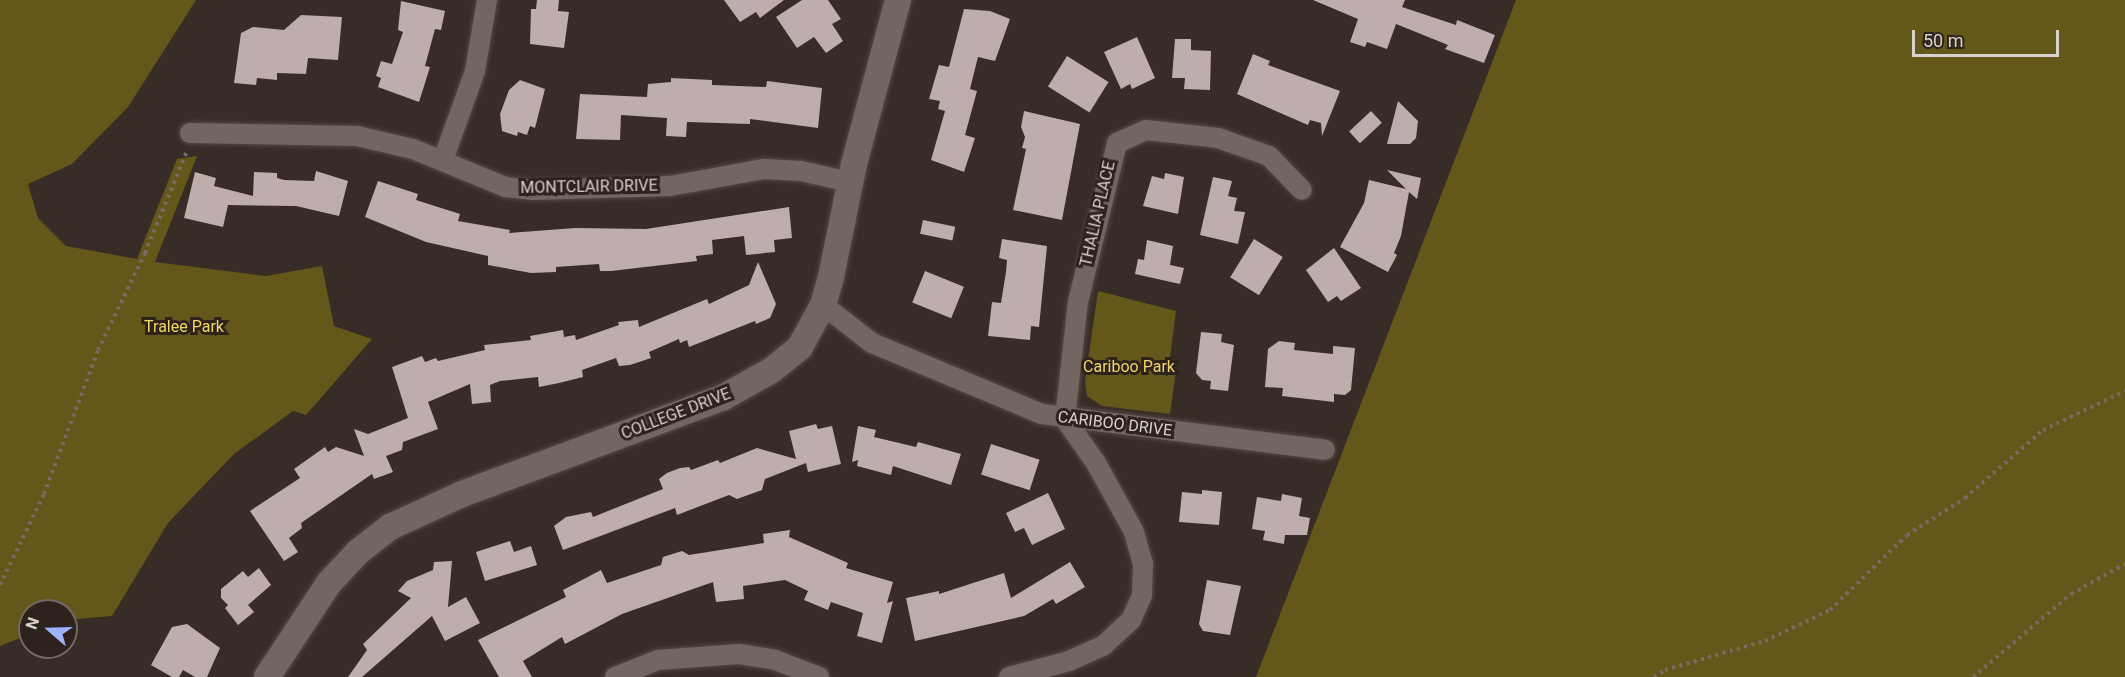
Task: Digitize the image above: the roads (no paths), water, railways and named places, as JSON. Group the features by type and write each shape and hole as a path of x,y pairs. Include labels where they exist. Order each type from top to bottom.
{"street":[{"path":"443,160 475,71 487,0"},
{"name":"COLLEGE DRIVE","path":"267,677 329,583 358,552 390,527 462,494 722,398 788,359 810,334 823,305 850,182 898,0"},
{"name":"THALIA PLACE","path":"1065,418 1078,302 1117,143 1146,130 1218,138 1269,156 1302,190"},
{"name":"MONTCLAIR DRIVE","path":"191,141 331,133 384,141 443,160 475,177 532,190 670,186 764,169 801,171 850,182"},
{"name":"CARIBOO DRIVE","path":"823,305 872,343 1042,414 1325,450"},
{"path":"1009,677 1069,662 1102,646 1131,620 1142,595 1143,564 1130,524 1096,463 1065,418"},
{"path":"615,677 658,660 739,654 775,660 819,677"}],"park label":[{"name":"Tralee Park","path":"184,327"},
{"name":"Cariboo Park","path":"1129,367"}]}
